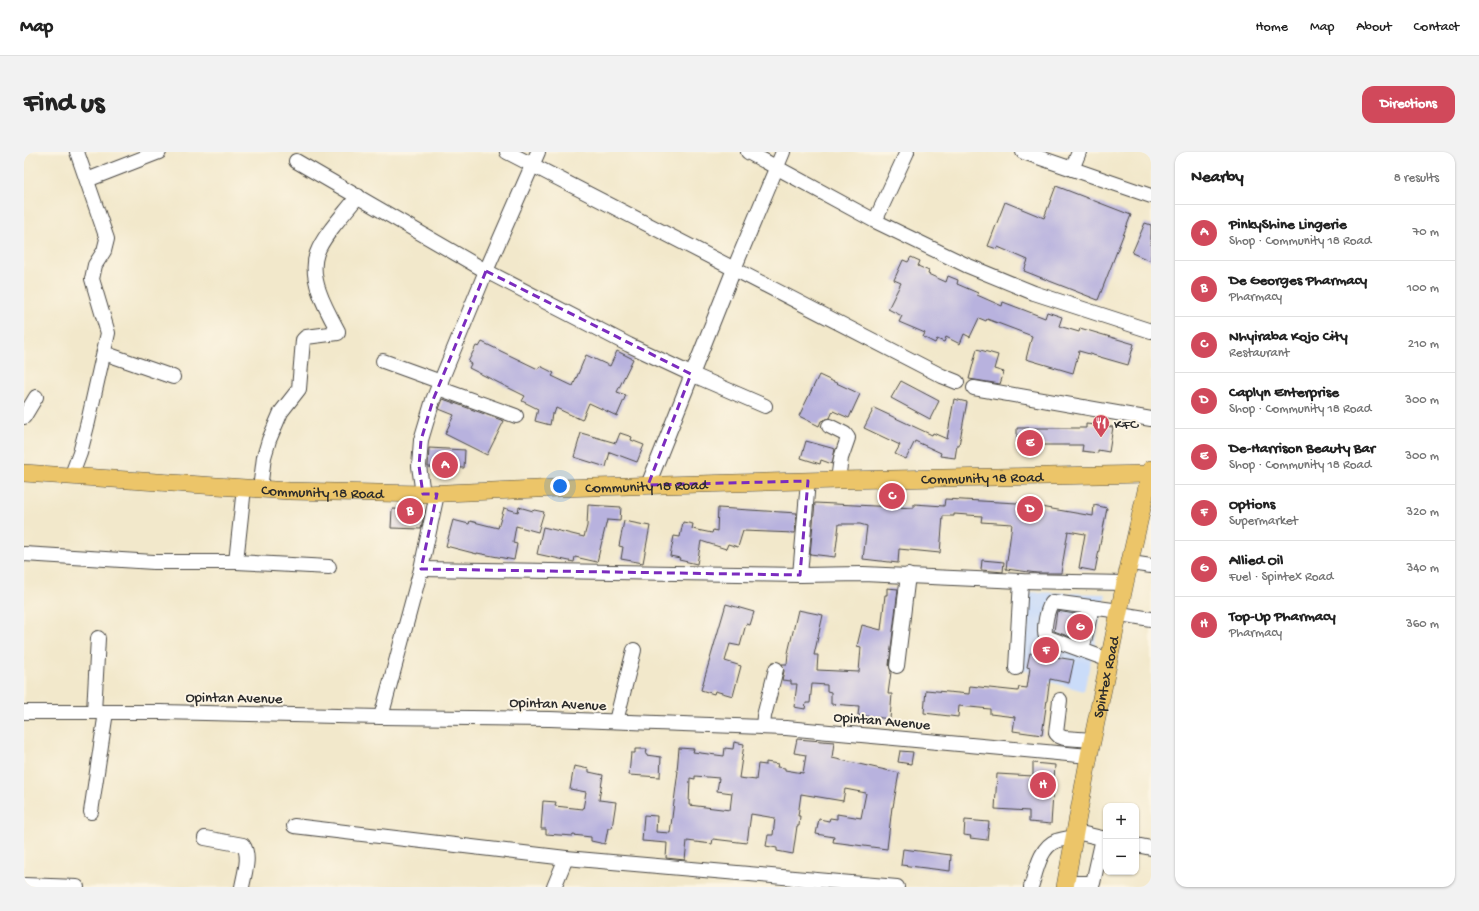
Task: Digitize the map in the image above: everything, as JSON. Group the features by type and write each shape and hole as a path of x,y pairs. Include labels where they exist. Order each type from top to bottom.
{"main road":[{"name":"Community 18 Road","path":"24,474 335,493 430,494 566,487 648,486 808,480 1150,471"},
{"name":"Spintex Road","path":"1065,885 1125,583 1131,563 1150,471"}],"street":[{"path":"71,477 80,453 88,422 108,333 92,279 95,264 104,250 107,239 77,152"},
{"path":"87,180 159,152"},
{"path":"507,152 734,270 942,376 957,382"},
{"path":"381,717 421,569 430,494 419,466 421,440 439,385 486,271 538,152"},
{"path":"748,152 875,221 999,280 1151,331"},
{"path":"648,486 691,374 783,152"},
{"path":"875,221 908,152"},
{"path":"1023,152 1151,196"},
{"path":"1072,169 1079,152"},
{"path":"296,161 486,271 629,345 765,406"},
{"path":"236,562 252,488 269,440 281,412 299,389 303,340 306,337 338,333 316,285 315,270 317,254 323,240 358,196"},
{"path":"104,353 173,377"},
{"path":"383,360 439,385 516,416"},
{"path":"974,388 1151,420"},
{"path":"24,417 36,397"},
{"path":"829,426 845,434 848,438 841,458 838,480"},
{"path":"800,575 808,480"},
{"path":"24,554 154,562 236,562 329,567"},
{"path":"1131,563 1151,566"},
{"path":"421,569 800,575 863,574 1021,581 1125,583"},
{"path":"896,666 908,575"},
{"path":"1016,668 1021,581"},
{"path":"1110,660 1046,637 1044,631 1049,606 1053,602 1092,607 1151,618"},
{"path":"1082,650 1092,607"},
{"path":"91,812 100,712 98,638"},
{"path":"616,721 634,650"},
{"path":"763,727 764,716 776,669"},
{"path":"1060,700 1056,733 1064,738 1093,740"},
{"name":"Opintan Avenue","path":"24,712 616,721 763,727 1090,756"},
{"path":"294,826 566,858 897,887"},
{"path":"1031,887 1038,864 1046,848 1055,841 1076,835 1103,838"},
{"path":"206,838 243,845 247,850 242,887"},
{"path":"1065,885 1093,883 1104,839"},
{"path":"1139,846 1151,848"},
{"path":"554,887 566,858"},
{"path":"24,885 77,887"}],"highlighted area":[{"path":"486,271 691,374 648,485 808,481 800,575 421,569 437,494 423,494 419,466 421,440 433,400"}],"shaded area":[{"path":"1026,592 1106,594 1084,691 1047,681 1045,675 1019,669"}],"building":[{"path":"1056,186 1131,215 1098,300 1024,271 1028,260 998,247 997,249 988,246 1005,202 1044,218"},
{"path":"1145,223 1151,225 1151,261 1132,253"},
{"path":"911,257 920,261 918,266 929,271 928,274 946,282 948,276 958,280 957,284 1002,306 1003,302 1045,318 1047,312 1062,317 1059,326 1079,332 1080,328 1134,344 1128,365 1079,351 1073,373 1026,359 1032,336 987,319 986,321 979,318 970,337 964,334 960,344 946,337 944,342 937,339 935,343 923,337 925,333 899,322 902,316 888,309 901,283 894,280 903,260 908,262"},
{"path":"482,342 538,369 540,366 554,373 552,376 573,386 586,355 610,366 617,351 633,359 617,392 626,395 617,416 589,403 582,420 556,408 554,414 552,414 550,425 535,421 538,409 522,401 525,396 469,368 471,364 468,362 476,346 479,347"},
{"path":"977,349 998,355 994,369 1004,372 1000,384 969,379"},
{"path":"819,375 860,394 849,418 833,411 830,418 821,421 819,426 799,416"},
{"path":"901,381 939,401 930,419 891,398"},
{"path":"443,399 504,421 487,455 445,434 454,415 439,409"},
{"path":"954,399 967,402 955,458 940,456 941,453 915,441 906,459 895,454 900,445 864,428 874,408 932,435 933,433 947,439"},
{"path":"1086,424 1113,427 1109,452 1098,450 1098,453 1082,451 1083,445 1017,445 1017,428 1086,428"},
{"path":"581,433 616,443 620,433 632,437 631,440 644,445 637,462 610,452 606,467 574,457"},
{"path":"806,441 835,449 832,464 821,460 820,464 801,458"},
{"path":"429,448 465,450 464,468 428,467"},
{"path":"945,499 1017,503 1093,516 1094,505 1107,508 1095,571 1079,568 1085,534 1068,531 1061,573 1037,573 1006,569 1012,524 981,522 982,516 954,514 954,516 943,516 940,553 899,549 898,563 863,559 867,526 860,524 839,524 835,557 810,554 815,503 914,508 914,504 944,506"},
{"path":"588,505 621,507 620,521 607,520 597,562 575,557 574,562 537,554 543,527 584,537 587,526"},
{"path":"519,507 544,512 538,532 516,526 513,543 517,544 514,560 477,554 446,546 453,520 469,524 470,521 498,528 504,508 518,512"},
{"path":"718,508 797,513 795,533 743,531 738,547 728,544 726,549 701,541 697,564 679,560 680,558 670,556 674,536 680,537 683,522 693,524 692,529 712,533 713,530 717,531"},
{"path":"392,509 425,510 421,529 391,528"},
{"path":"624,521 650,526 643,563 621,559 623,547 619,546"},
{"path":"982,560 1004,562 1003,572 981,570"},
{"path":"887,588 898,589 889,665 891,672 888,694 892,694 890,719 858,715 859,706 831,704 831,692 827,691 827,685 812,684 810,703 806,703 805,709 794,707 797,684 791,684 791,681 782,680 784,671 782,664 787,664 788,653 798,610 823,615 814,655 818,655 817,670 859,672 861,647 857,646 862,625 881,630"},
{"path":"726,604 754,612 750,625 746,624 740,646 730,644 725,661 741,666 733,696 715,691 714,694 701,690"},
{"path":"1057,611 1081,615 1076,639 1054,631"},
{"path":"1030,653 1074,660 1069,683 1050,679 1042,735 1013,731 1015,717 990,714 990,709 959,706 958,717 924,713 926,690 969,694 970,686 1018,691 1019,687 1027,688 1030,668 1027,667"},
{"path":"797,739 834,742 832,758 899,773 892,807 887,849 833,842 834,837 816,834 819,819 829,821 830,818 837,819 837,814 861,818 866,793 845,789 843,801 801,794 798,816 800,816 799,826 797,826 793,854 777,851 777,848 766,846 768,835 773,835 775,818 751,814 747,843 713,839 712,844 687,841 685,860 666,858 667,843 642,841 644,815 657,816 656,832 670,833 678,771 679,748 694,749 693,752 724,756 725,748 733,749 734,742 744,744 739,778 756,780 758,764 766,765 766,762 778,764 777,767 785,768 785,770 803,773 806,755 794,753","holes":["695,776 719,778 717,791 732,793 730,810 689,805 690,778 695,779"]},
{"path":"635,749 647,749 646,755 661,757 660,777 629,775 631,753 635,753"},
{"path":"900,751 913,752 911,764 898,762"},
{"path":"1033,763 1055,765 1051,824 1029,822 1029,811 995,809 997,774 1033,776"},
{"path":"574,766 589,769 589,772 603,775 599,800 616,802 612,828 608,828 605,844 591,841 591,837 546,834 546,829 541,829 543,801 556,802 555,806 583,809 586,792 570,789"},
{"path":"965,820 989,822 987,840 970,838 971,836 964,835"},
{"path":"903,849 951,855 950,871 901,865"}],"place":[{"name":"KFC","path":"1101,438"},
{"name":"De-Harrison Beauty Bar","path":"1030,443"},
{"name":"PinkyShine Lingerie","path":"445,465"},
{"name":"Nhyiraba Kojo City","path":"892,496"},
{"name":"Caplyn Enterprise","path":"1030,509"},
{"name":"De Georges Pharmacy","path":"410,511"},
{"name":"Allied Oil","path":"1080,627"},
{"name":"Options","path":"1046,650"},
{"name":"Top-Up Pharmacy","path":"1043,785"}]}
